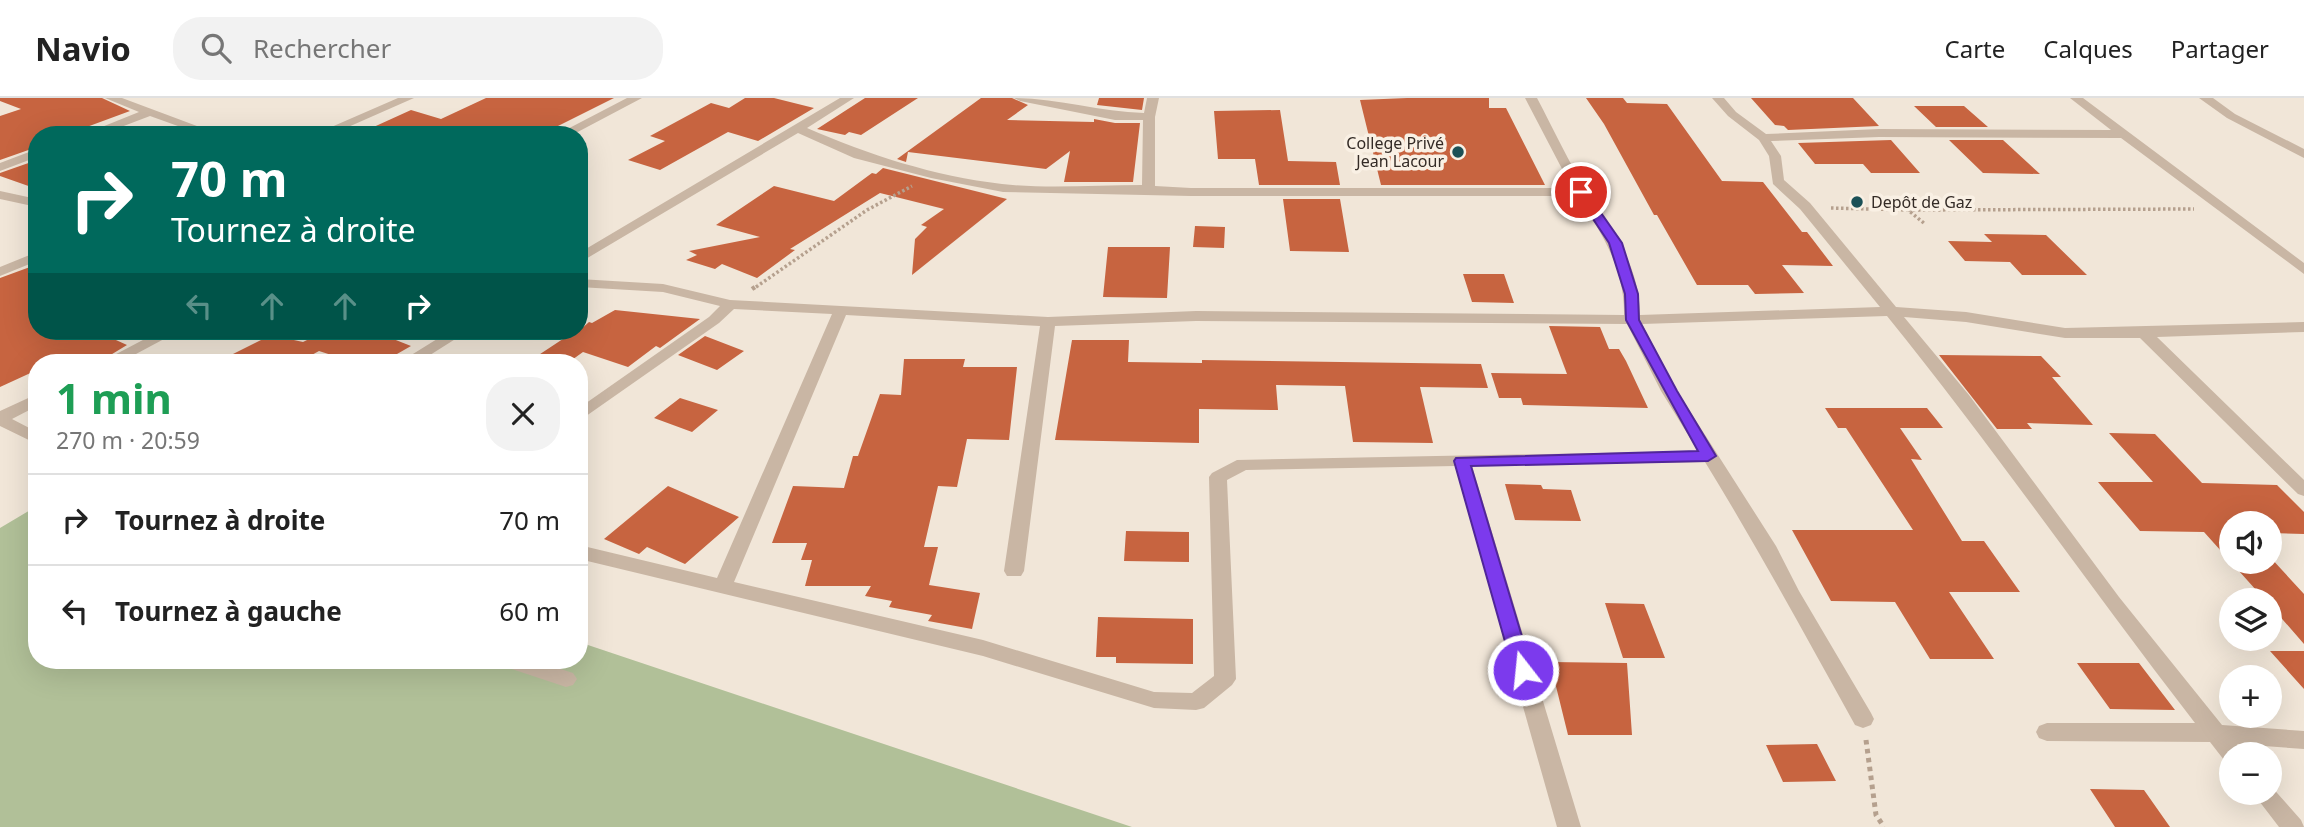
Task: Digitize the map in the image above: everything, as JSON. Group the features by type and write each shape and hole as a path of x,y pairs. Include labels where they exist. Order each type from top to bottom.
{"street":[{"path":"111,98 190,126"},
{"path":"340,126 408,98"},
{"path":"580,126 636,98"},
{"path":"588,254 848,98"},
{"path":"1020,98 1115,117 1149,117"},
{"path":"1148,189 1149,117 1153,98"},
{"path":"1531,98 1581,192 1615,243 1632,294 1632,320 1708,456 1767,546 1790,592 1863,719"},
{"path":"1718,98 1732,114 1763,138 1775,156 1778,181 1805,206 1971,410 2112,602 2222,742"},
{"path":"2076,98 2304,270"},
{"path":"2205,98 2304,160"},
{"path":"112,126 150,112"},
{"path":"797,128 858,155 931,174 1003,188 1191,192 1581,192"},
{"path":"1763,138 1879,133 2122,134"},
{"path":"2267,136 2304,154"},
{"path":"0,167 28,156"},
{"path":"0,195 28,201"},
{"path":"0,272 28,260"},
{"path":"588,284 663,288 730,304 1048,322 1196,316 1632,320 1890,311 1966,317 2065,333 2304,327"},
{"path":"588,410 714,320 730,304"},
{"path":"723,586 841,310"},
{"path":"1014,571 1048,322"},
{"path":"2144,333 2302,486"},
{"path":"125,354 152,340"},
{"path":"421,354 445,340"},
{"path":"0,419 28,404"},
{"path":"0,419 28,434"},
{"path":"588,554 983,648 1154,699 1196,702 1225,679 1218,477 1243,464 1708,456"},
{"path":"1462,461 1569,827"},
{"path":"537,669 566,679"},
{"path":"2046,732 2182,731 2304,740"},
{"path":"2274,805 2293,827"}],"path":[{"path":"730,304 867,211 904,193 931,174"},
{"path":"1805,206 1908,210 2220,209"},
{"path":"1908,210 1925,224"},
{"path":"1863,719 1876,815 1884,827"}],"green space":[{"path":"28,511 28,669 588,669 588,645 1132,827 0,827 0,528"}],"building":[{"path":"0,98 102,98 130,111 89,126 28,126 28,150 0,160 0,116 21,109 0,101"},
{"path":"486,98 614,98 558,126 376,126 411,110 441,119"},
{"path":"745,98 774,98 814,108 758,141 728,132 660,170 628,160 665,141 650,136 711,103 729,108"},
{"path":"865,98 918,98 861,135 849,132 845,135 817,129"},
{"path":"981,98 1012,98 1028,105 1007,120 1094,122 1094,119 1115,123 1140,123 1133,182 1064,182 1070,151 1046,169 908,152 906,162 897,159"},
{"path":"1099,98 1144,98 1142,110 1097,105"},
{"path":"1489,98 1489,108 1506,108 1545,185 1381,185 1360,100"},
{"path":"1586,98 1623,98 1627,103 1667,104 1722,181 1763,182 1833,266 1782,265 1804,293 1755,294 1748,285 1697,285 1657,215 1654,215 1604,124"},
{"path":"1751,98 1853,98 1879,126 1788,130 1784,126 1775,125"},
{"path":"1914,106 1964,106 1988,127 1936,127"},
{"path":"1280,110 1288,161 1336,162 1340,185 1259,185 1255,159 1218,159 1214,111"},
{"path":"1891,140 1920,173 1871,173 1863,164 1815,164 1798,143"},
{"path":"1949,140 2003,140 2040,174 1983,173"},
{"path":"28,163 28,186 0,176 0,173"},
{"path":"883,168 1007,199 912,275 915,239 927,227 921,225 944,209 880,193 790,249 795,250 757,278 722,264 715,269 686,260 697,255 689,251 760,237 716,225 774,186 834,201"},
{"path":"1283,199 1340,199 1349,252 1290,251"},
{"path":"1195,226 1225,227 1224,248 1193,247"},
{"path":"1984,234 2046,235 2087,275 2022,275 2010,262 1965,261 1948,241 1992,242"},
{"path":"1108,247 1170,247 1167,298 1103,297"},
{"path":"28,268 28,340 116,340 127,345 112,354 28,354 28,374 0,387 0,278"},
{"path":"1463,274 1504,274 1514,303 1472,302"},
{"path":"615,310 700,319 628,367 583,352 540,354 561,340 588,340 588,323"},
{"path":"1549,326 1600,327 1609,349 1619,349 1648,408 1523,405 1521,398 1499,398 1491,373 1567,374"},
{"path":"705,336 744,351 717,370 678,355"},
{"path":"261,340 396,340 411,346 397,354 328,354 319,351 314,354 233,354"},
{"path":"1072,340 1129,340 1128,362 1202,363 1202,360 1481,364 1488,388 1420,387 1433,443 1353,442 1345,386 1276,385 1278,410 1199,409 1199,443 1055,440"},
{"path":"1939,355 2041,356 2061,377 2052,377 2093,425 2027,423 2032,429 1997,429"},
{"path":"904,359 965,359 963,367 1017,367 1009,440 967,439 957,487 938,486 924,547 938,547 929,585 980,593 972,629 928,621 932,615 889,607 892,601 865,596 871,586 805,586 812,560 801,560 807,543 772,543 793,486 844,488 853,456 858,456 880,394 901,395"},
{"path":"680,398 718,410 692,432 654,418"},
{"path":"1825,408 1927,408 1943,428 1900,428 1922,460 1911,459 1962,541 1984,541 2020,592 1949,592 1994,659 1930,659 1895,602 1831,601 1792,530 1913,530 1846,428 1838,428"},
{"path":"2109,433 2155,434 2202,483 2277,485 2304,512 2304,534 2282,533 2282,511 2219,511 2219,549 2204,532 2140,531 2098,482 2153,482"},
{"path":"1505,484 1541,485 1543,489 1571,490 1581,521 1515,520"},
{"path":"668,486 739,517 685,564 647,547 639,554 604,539"},
{"path":"1126,531 1189,532 1189,562 1124,561"},
{"path":"2282,570 2304,594 2304,644 2282,619 2282,588 2254,588 2242,574 2282,574"},
{"path":"1605,603 1644,604 1665,658 1623,658"},
{"path":"1098,617 1193,619 1193,664 1116,663 1116,657 1096,657"},
{"path":"2270,651 2304,651 2304,689"},
{"path":"1550,662 1627,663 1632,735 1568,735"},
{"path":"2077,663 2139,663 2175,710 2110,709"},
{"path":"1817,744 1836,781 1783,782 1766,745"},
{"path":"2090,789 2144,790 2170,827 2115,827"}],"place":[{"name":"College Privé Jean Lacour","path":"1458,152"},
{"name":"Depôt de Gaz","path":"1857,202"}],"route":[{"path":"1523,670 1462,461 1708,456 1632,320 1632,294 1615,243 1581,192"}]}
